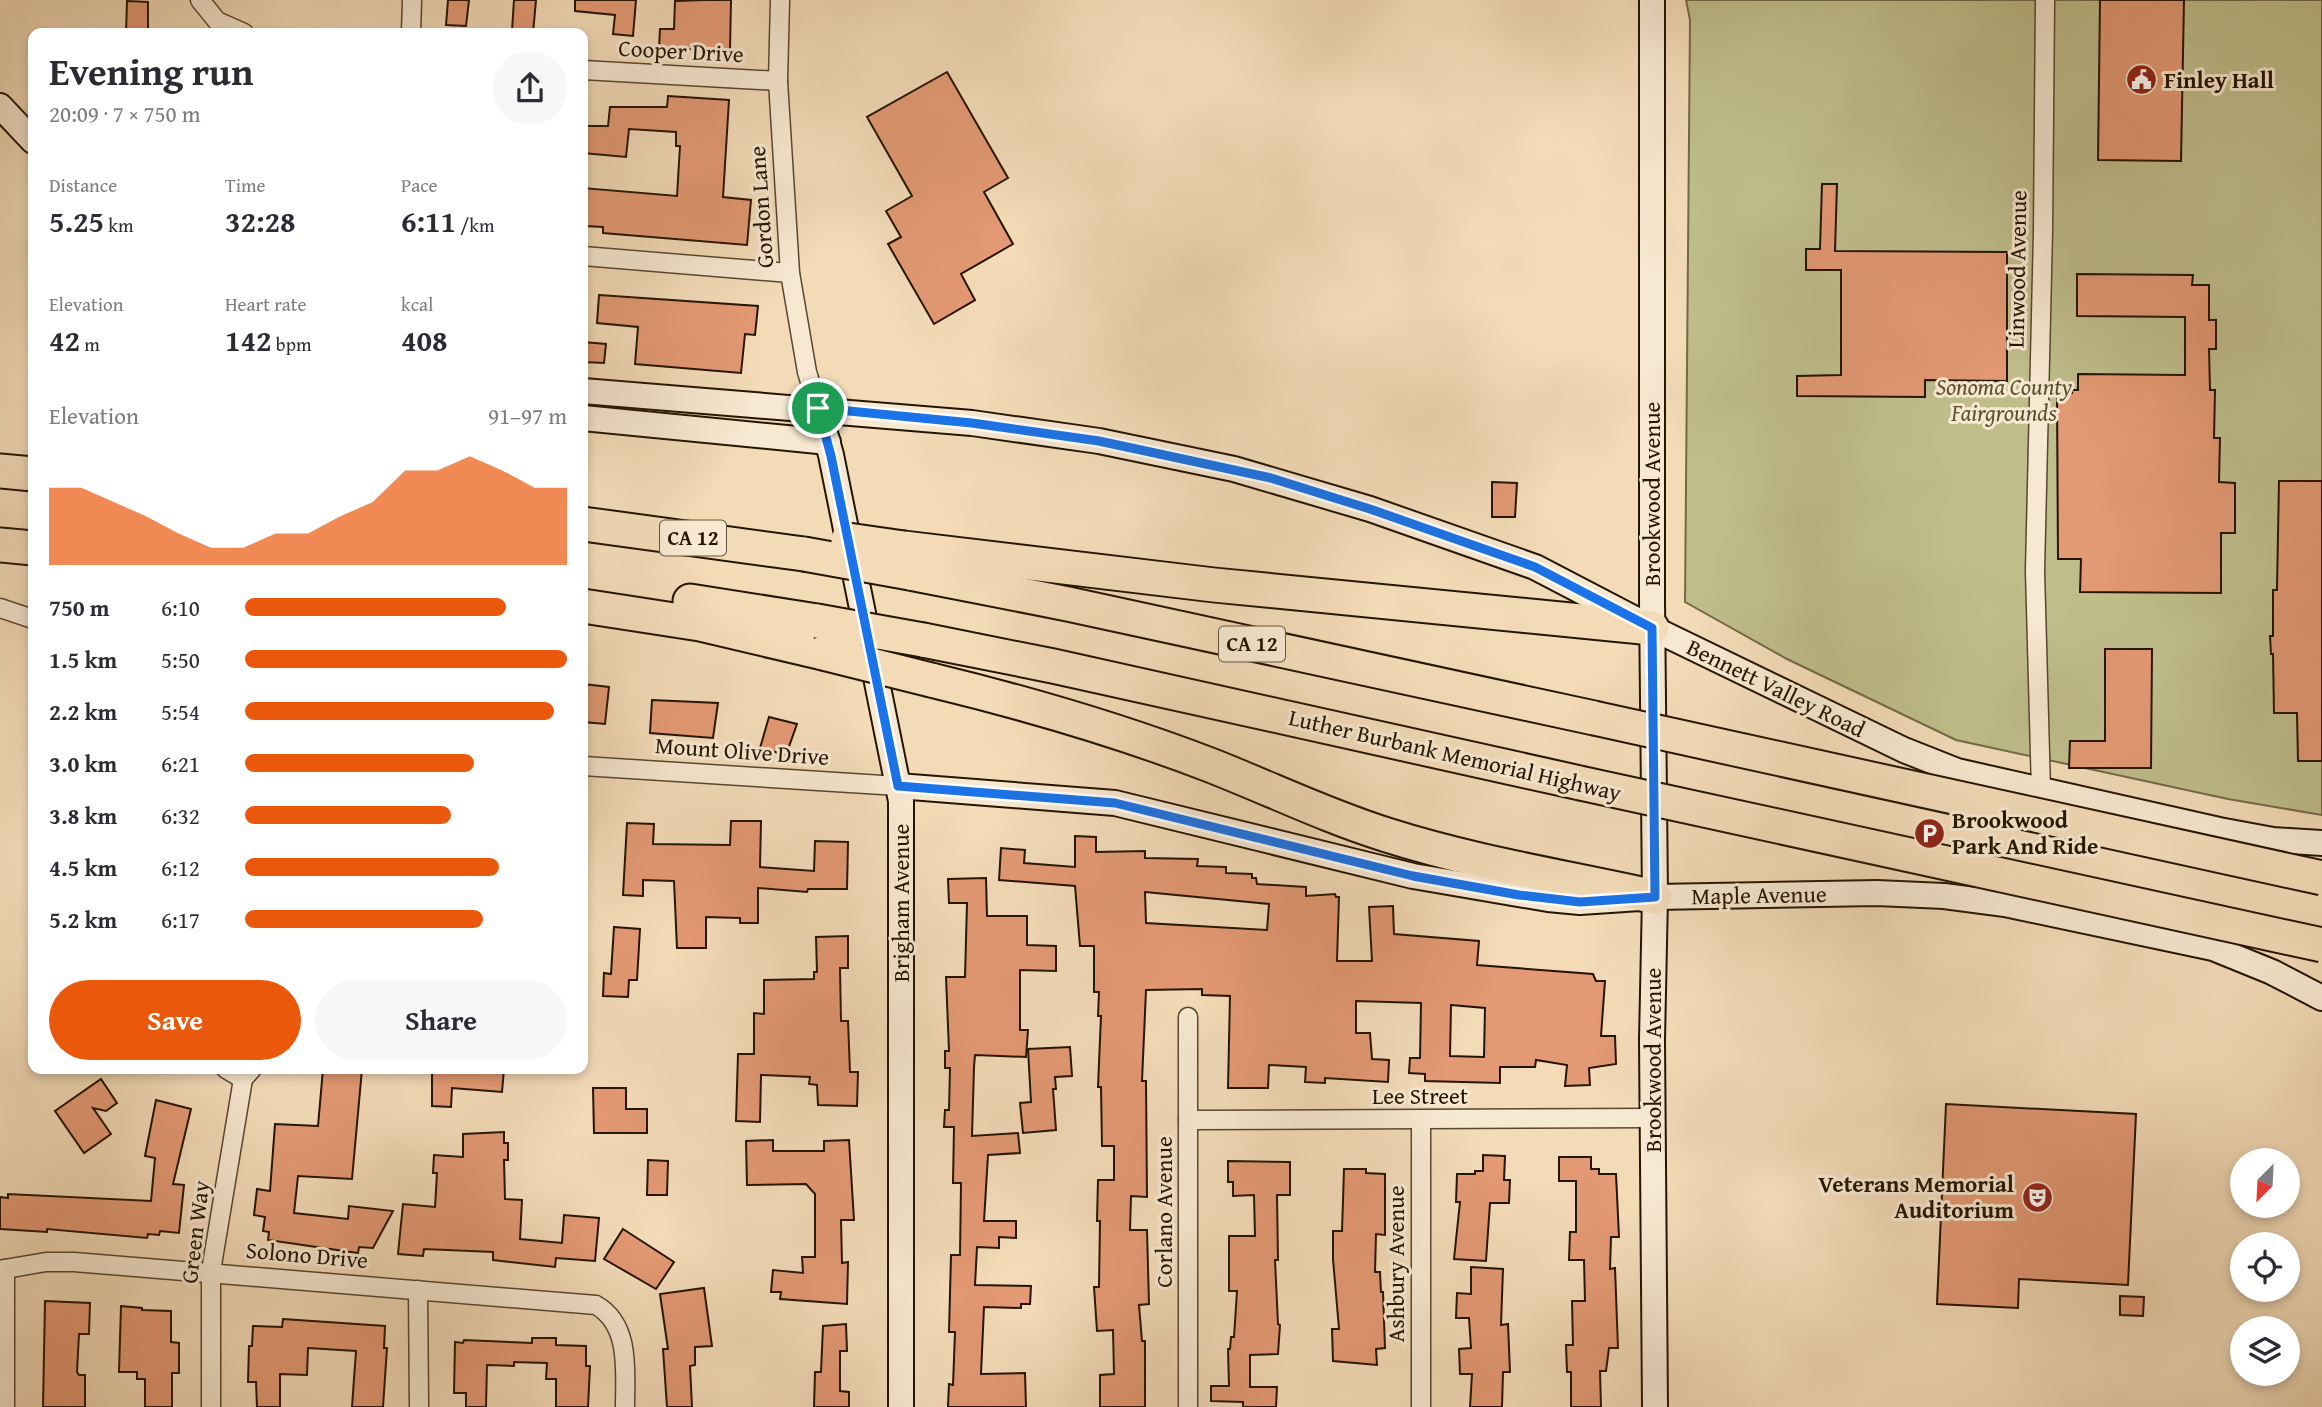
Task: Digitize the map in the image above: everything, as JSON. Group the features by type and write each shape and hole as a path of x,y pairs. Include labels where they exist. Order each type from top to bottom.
{"highway":[{"path":"0,471 28,474"},
{"name":"CA 12","path":"588,524 801,544 907,560 1068,604 2322,878"},
{"path":"0,545 28,548"},
{"path":"907,560 1237,587 1652,628"},
{"name":"Luther Burbank Memorial Highway","path":"588,590 682,599 817,621 1080,672 2322,945"},
{"path":"588,607 700,624 1039,708 1137,738 1358,825 1419,845 1491,865 1655,897"}],"street":[{"path":"200,0 217,21 233,28"},
{"path":"411,28 412,0"},
{"name":"Gordon Lane","path":"780,0 778,80 790,273 807,372 818,408"},
{"name":"Brookwood Avenue","path":"1652,0 1654,1407"},
{"name":"Linwood Avenue","path":"2041,791 2035,571 2045,0"},
{"name":"Cooper Drive","path":"588,70 778,80"},
{"path":"0,106 28,136"},
{"path":"588,256 790,273"},
{"name":"Bennett Valley Road","path":"588,391 818,408 972,423 1148,450 1271,478 1370,509 1535,567 1652,628 1930,761 1985,778 2219,830 2273,840 2322,843"},
{"name":"Brigham Avenue","path":"818,408 828,442 898,786 901,815 901,1407"},
{"path":"588,418 828,442"},
{"path":"0,608 28,617"},
{"name":"Mount Olive Drive","path":"588,766 898,786"},
{"name":"Maple Avenue","path":"898,786 1115,803 1413,876 1519,895 1580,902 1655,897 1900,893 2005,904 2213,948 2272,972 2322,998"},
{"name":"Corlano Avenue","path":"1188,1017 1188,1407"},
{"name":"Green Way","path":"211,1407 211,1271 248,1074"},
{"name":"Lee Street","path":"1188,1120 1652,1118"},
{"name":"Ashbury Avenue","path":"1421,1120 1421,1407"},
{"name":"Solono Drive","path":"2,1270 46,1262 65,1262 211,1271 596,1305 609,1312 618,1329 625,1354 625,1407"},
{"path":"2,1270 5,1407"},
{"path":"418,1290 419,1407"}],"green space":[{"name":"Sonoma County Fairgrounds","path":"1686,0 2322,0 2322,815 2228,799 1956,740 1787,659 1685,602 1690,20"}],"building":[{"path":"448,0 469,0 466,26 446,25"},
{"path":"514,0 536,0 533,28 512,28"},
{"path":"575,0 636,0 633,36 613,34 615,15 575,11"},
{"path":"731,0 730,50 659,48 660,29 674,29 675,1"},
{"name":"Finley Hall","path":"2100,0 2184,0 2181,161 2098,160"},
{"path":"127,1 148,2 148,28 126,28"},
{"path":"947,72 1008,178 984,192 1013,244 961,274 975,300 934,324 888,244 901,237 886,211 912,196 867,117"},
{"path":"668,96 729,100 723,197 751,200 747,245 603,233 603,227 588,226 588,188 677,196 680,146 676,146 676,132 629,129 626,157 588,153 588,126 608,126 610,107 667,107"},
{"path":"1822,184 1837,184 1835,251 2007,252 2007,381 1925,380 1925,397 1797,396 1797,376 1841,375 1841,270 1806,270 1806,249 1820,249"},
{"path":"2077,274 2193,275 2192,285 2209,285 2209,320 2216,320 2216,349 2209,349 2210,390 2215,390 2214,438 2220,438 2219,482 2235,483 2235,533 2221,533 2221,593 2080,592 2081,559 2058,559 2057,393 2072,393 2072,390 2078,390 2078,374 2185,375 2185,317 2077,316"},
{"path":"599,295 758,306 755,335 745,334 741,373 635,364 638,327 597,323"},
{"path":"588,342 606,344 604,363 588,362"},
{"path":"2279,481 2322,481 2322,761 2298,761 2297,713 2274,713 2270,636 2273,636 2273,590 2277,590"},
{"path":"1492,482 1517,483 1515,517 1492,517"},
{"path":"2105,649 2152,649 2151,768 2069,768 2070,741 2105,741"},
{"path":"588,685 609,687 605,724 588,722"},
{"path":"652,700 718,703 713,738 650,733"},
{"path":"769,717 797,724 786,755 760,748"},
{"path":"731,821 761,821 760,867 814,871 815,841 848,842 847,889 808,889 807,892 758,888 758,923 740,923 740,918 706,917 706,948 677,948 674,881 643,880 643,896 623,895 627,823 654,824 653,844 730,845"},
{"path":"1075,836 1096,837 1096,852 1145,851 1145,858 1198,859 1197,866 1226,867 1226,873 1252,874 1257,884 1306,887 1306,896 1335,894 1339,897 1337,961 1372,961 1369,907 1393,906 1394,934 1479,941 1477,965 1593,974 1596,981 1605,981 1601,1036 1615,1036 1616,1064 1589,1068 1590,1085 1565,1086 1567,1065 1536,1060 1535,1067 1500,1067 1500,1083 1425,1081 1425,1074 1409,1073 1410,1058 1420,1058 1421,1003 1356,1001 1356,1033 1370,1033 1372,1059 1389,1060 1388,1082 1325,1078 1325,1083 1305,1082 1306,1067 1269,1065 1268,1088 1228,1088 1230,996 1202,995 1202,989 1146,990 1142,1081 1146,1081 1147,1197 1131,1196 1130,1230 1147,1230 1149,1304 1139,1305 1142,1341 1145,1341 1145,1407 1100,1407 1100,1375 1114,1374 1113,1330 1097,1331 1094,1287 1099,1287 1098,1180 1114,1180 1114,1146 1102,1146 1101,1087 1098,1087 1101,1016 1098,1016 1099,992 1094,992 1094,946 1080,946 1075,886 999,880 1001,848 1025,850 1024,863 1075,867","holes":["1145,892 1269,904 1267,930 1146,923","1451,1005 1485,1008 1484,1057 1450,1056"]},
{"path":"986,878 987,916 1027,916 1027,945 1056,946 1056,971 1020,970 1020,1030 1028,1030 1026,1057 975,1055 974,1067 972,1136 1018,1133 1020,1153 988,1155 984,1221 1016,1221 1016,1238 999,1237 999,1248 977,1247 975,1285 1031,1286 1030,1304 1021,1304 1021,1308 984,1307 981,1374 1025,1373 1026,1407 948,1407 949,1384 953,1385 955,1332 949,1332 951,1255 960,1255 961,1183 953,1183 954,1127 944,1127 945,1110 949,1110 950,1068 945,1068 945,1051 949,1051 946,977 965,977 967,903 949,903 948,879"},
{"path":"614,927 640,929 637,980 629,980 628,997 603,996 604,973 611,974"},
{"path":"848,936 848,968 840,968 841,1021 848,1021 850,1072 858,1072 857,1106 818,1105 817,1085 809,1084 810,1077 761,1075 760,1122 736,1121 738,1054 754,1054 754,1013 764,1014 764,980 814,979 814,972 817,972 816,937"},
{"path":"1070,1047 1072,1076 1055,1077 1056,1089 1053,1089 1056,1130 1023,1133 1020,1103 1031,1102 1028,1049"},
{"path":"323,1074 362,1074 352,1179 298,1176 294,1213 348,1219 349,1206 393,1211 373,1248 359,1247 358,1253 268,1240 269,1232 263,1231 265,1217 254,1215 257,1189 270,1191 275,1124 318,1126"},
{"path":"432,1074 504,1074 502,1092 452,1088 451,1107 432,1106"},
{"path":"101,1079 117,1103 106,1111 93,1108 111,1134 84,1153 55,1111"},
{"path":"593,1088 626,1088 626,1109 647,1109 647,1133 594,1133"},
{"path":"156,1100 191,1109 173,1184 184,1185 179,1233 160,1231 159,1235 148,1234 147,1238 47,1229 47,1232 0,1229 0,1197 8,1198 8,1194 151,1201 155,1158 145,1156"},
{"name":"Veterans Memorial Auditorium","path":"1946,1104 2136,1114 2128,1285 2019,1279 2018,1308 1937,1304"},
{"path":"504,1132 504,1143 508,1143 508,1160 504,1160 505,1199 522,1200 520,1239 562,1243 564,1215 599,1218 595,1261 556,1258 555,1267 493,1260 493,1252 424,1249 423,1256 398,1254 403,1204 435,1207 437,1173 433,1173 434,1155 463,1157 463,1134"},
{"path":"773,1140 773,1151 824,1151 824,1141 849,1140 854,1220 841,1220 842,1263 848,1262 847,1304 780,1299 781,1292 771,1292 773,1270 803,1273 802,1257 815,1257 815,1194 806,1184 747,1185 746,1141"},
{"path":"1483,1155 1505,1156 1504,1180 1510,1180 1509,1203 1490,1203 1486,1261 1454,1259 1460,1202 1456,1202 1457,1174 1483,1171"},
{"path":"1559,1157 1591,1157 1591,1169 1599,1169 1599,1174 1616,1174 1619,1237 1611,1237 1610,1269 1615,1268 1618,1348 1609,1348 1606,1371 1600,1371 1601,1407 1571,1407 1571,1372 1567,1372 1566,1345 1573,1345 1572,1301 1585,1301 1584,1260 1569,1260 1570,1232 1576,1232 1576,1181 1559,1181"},
{"path":"648,1160 668,1161 667,1195 647,1195"},
{"path":"1228,1161 1290,1162 1290,1195 1277,1195 1278,1260 1275,1260 1280,1325 1278,1354 1250,1355 1250,1387 1277,1387 1276,1407 1243,1407 1243,1402 1211,1401 1211,1386 1229,1386 1228,1349 1231,1337 1234,1337 1237,1291 1229,1291 1229,1236 1255,1236 1254,1195 1233,1196 1233,1182 1228,1182"},
{"path":"1344,1169 1366,1169 1366,1173 1385,1174 1385,1235 1376,1234 1375,1272 1380,1272 1383,1292 1385,1348 1376,1349 1377,1365 1333,1361 1332,1329 1339,1329 1333,1231 1342,1231"},
{"path":"623,1229 674,1262 656,1289 604,1259"},
{"path":"1471,1267 1503,1269 1501,1325 1508,1324 1510,1372 1503,1372 1502,1407 1470,1407 1472,1374 1460,1374 1459,1349 1471,1348 1469,1318 1456,1318 1457,1293 1471,1294"},
{"path":"704,1288 712,1346 695,1347 695,1365 690,1366 692,1407 667,1407 663,1349 668,1349 660,1294"},
{"path":"2120,1296 2144,1297 2143,1316 2120,1315"},
{"path":"45,1301 90,1303 89,1334 79,1334 77,1372 79,1375 85,1375 85,1407 43,1407"},
{"path":"121,1306 171,1311 171,1342 179,1343 179,1373 172,1373 172,1407 145,1407 145,1379 137,1379 137,1372 119,1372"},
{"path":"283,1319 385,1326 384,1348 387,1348 383,1407 352,1407 356,1351 308,1348 307,1375 280,1374 280,1407 257,1407 256,1382 248,1382 249,1346 252,1346 253,1326 282,1327"},
{"path":"846,1324 847,1351 840,1351 840,1391 849,1392 849,1407 814,1407 815,1372 821,1372 823,1326"},
{"path":"532,1338 556,1338 556,1345 586,1346 586,1366 590,1366 588,1407 556,1407 556,1379 546,1379 547,1363 514,1362 514,1366 487,1365 486,1407 466,1407 466,1393 454,1393 455,1342 463,1343 464,1340 532,1343"}],"place":[{"name":"Finley Hall","path":"2141,80"},
{"name":"Brookwood Park And Ride","path":"1929,833"},
{"name":"Veterans Memorial Auditorium","path":"2037,1197"}],"route":[{"path":"818,408 972,423 1099,441 1271,478 1370,509 1535,567 1652,628 1655,897 1580,902 1519,895 1413,876 1115,803 898,786 831,456 818,408"}]}
